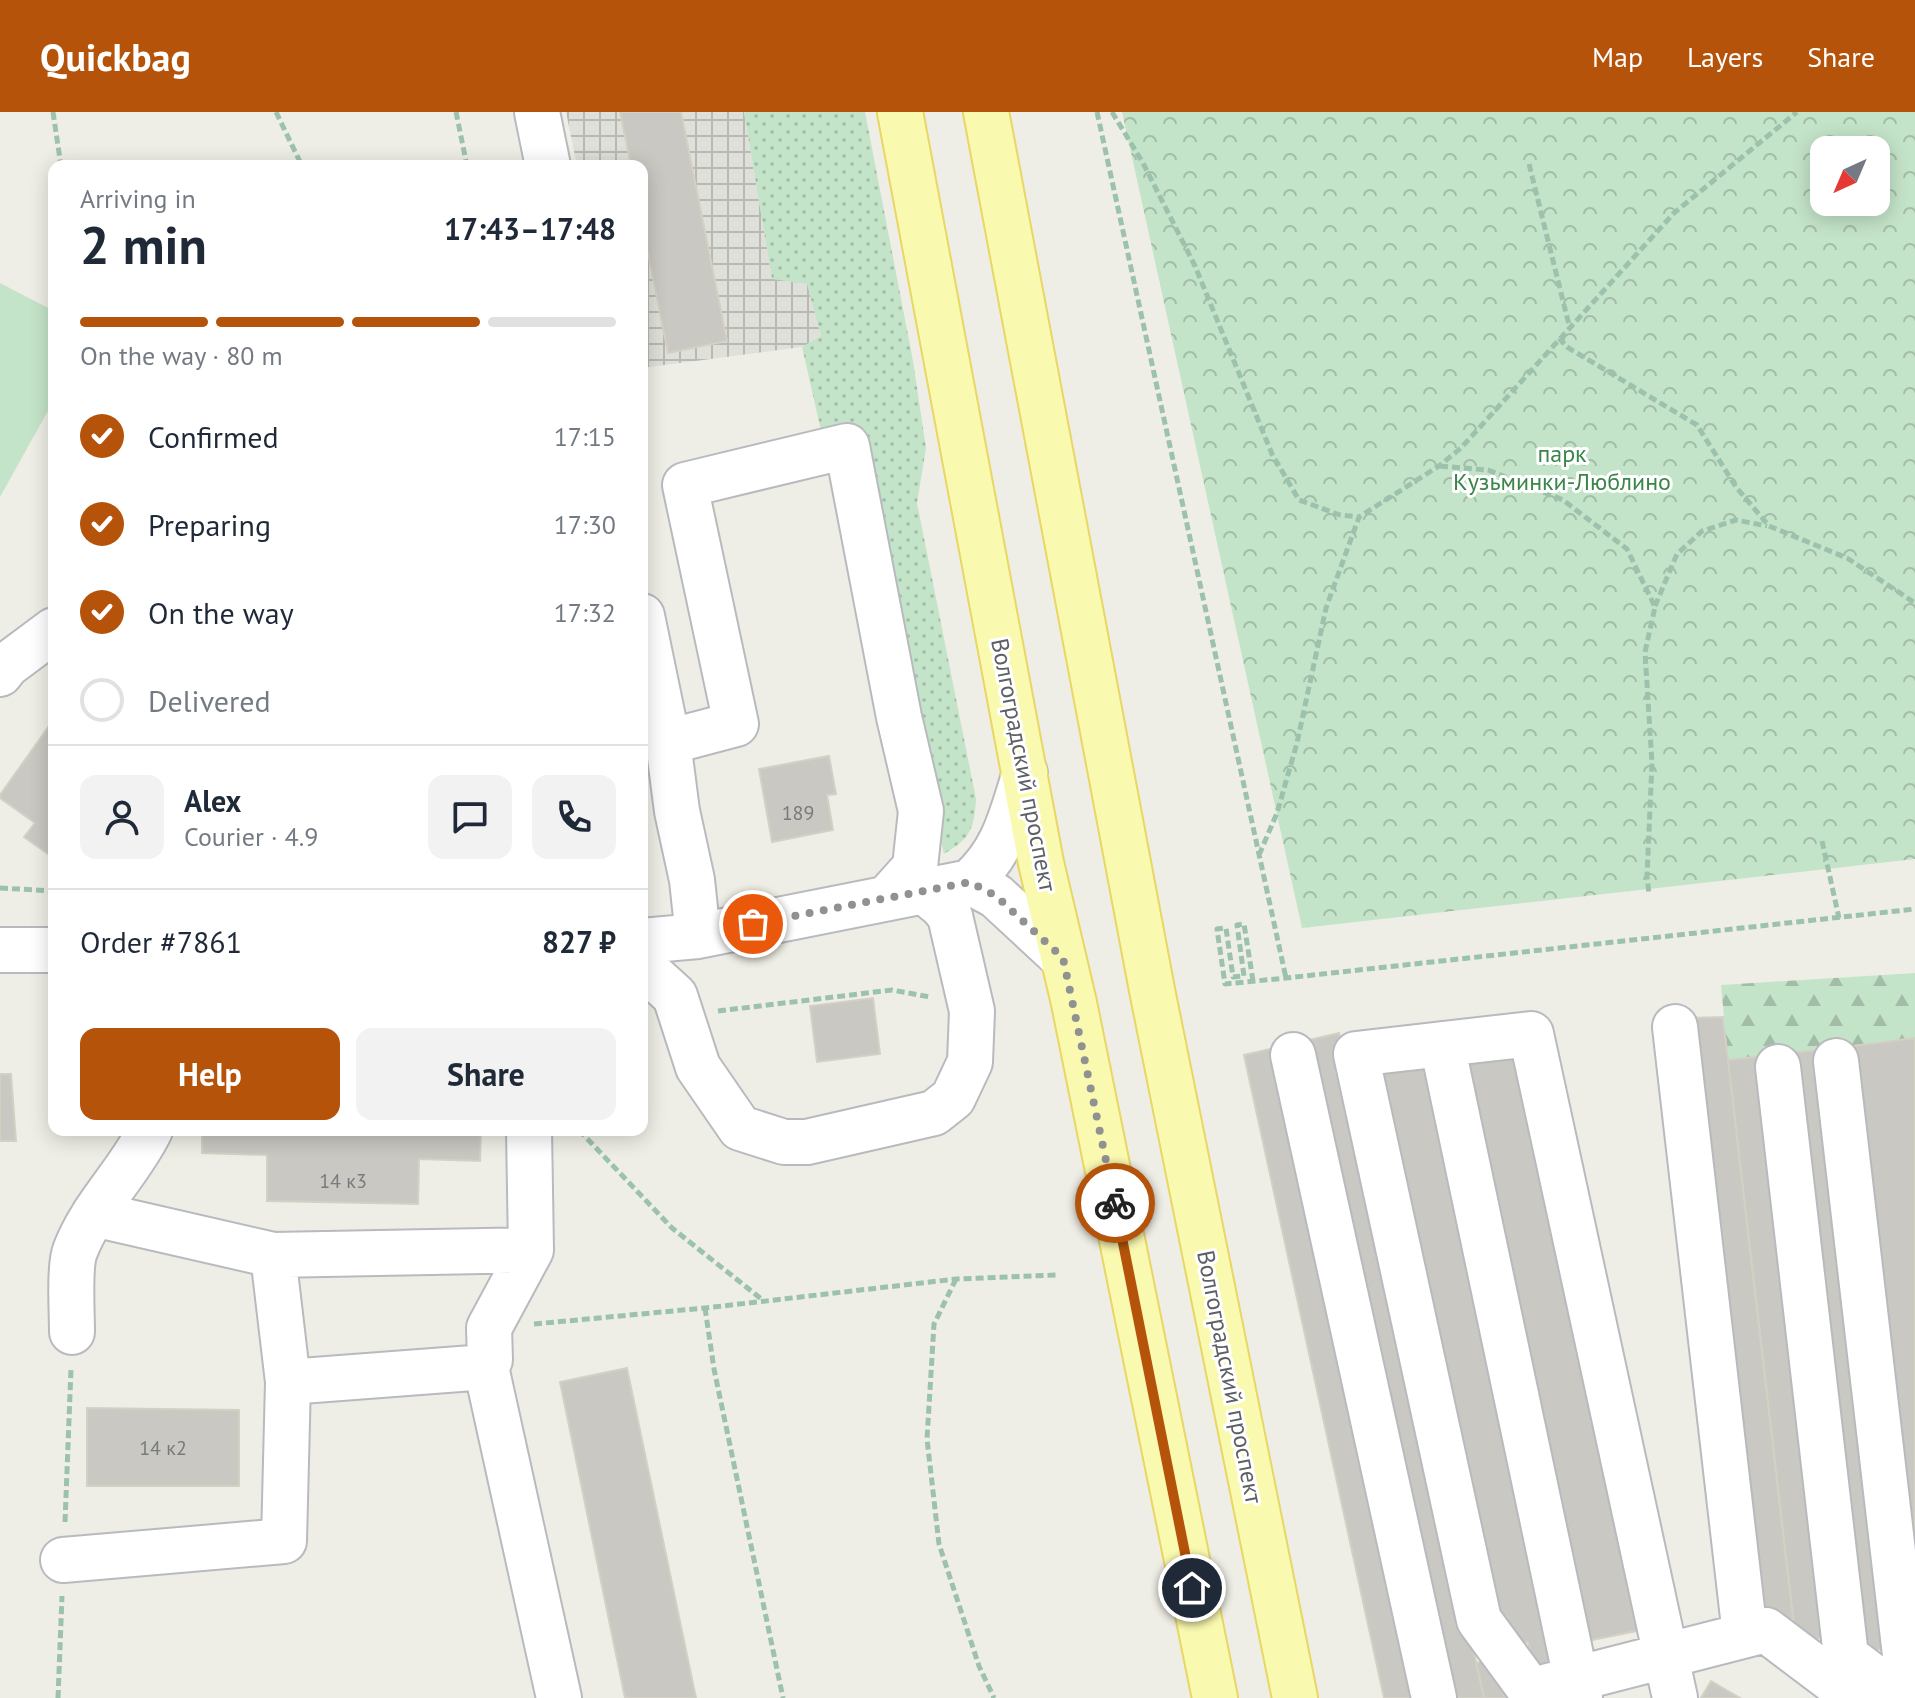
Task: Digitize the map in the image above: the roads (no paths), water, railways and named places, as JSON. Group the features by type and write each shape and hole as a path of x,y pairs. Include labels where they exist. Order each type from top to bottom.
{"main road":[{"name":"Волгоградский проспект","path":"900,112 1041,863 1215,1698"},
{"name":"Волгоградский проспект","path":"986,112 1152,990 1295,1698"}],"street":[{"path":"537,112 547,160"},
{"path":"668,742 736,724 685,485 847,446 899,717 921,811 915,867 907,894"},
{"path":"0,674 7,665 48,634"},
{"path":"648,645 692,880 698,936"},
{"path":"648,940 698,936 970,882 988,865 1004,838 1025,773"},
{"path":"970,882 996,896 1063,958"},
{"path":"648,971 675,996 698,1067 740,1128 784,1142 807,1142 934,1113 953,1098 970,1062 971,1004 950,916 942,906 907,894"},
{"path":"0,950 48,950"},
{"path":"1675,1027 1745,1635"},
{"path":"1675,1698 1666,1656 1531,1034 1356,1054 1479,1620 1531,1694 1578,1688 1666,1656 1766,1630 1856,1698"},
{"path":"1442,1044 1578,1688"},
{"path":"1293,1055 1434,1698"},
{"path":"1836,1061 1910,1698"},
{"path":"1778,1067 1846,1656 1901,1698"},
{"path":"72,1332 74,1254 94,1214 147,1136"},
{"path":"529,1136 531,1250 488,1348 559,1698"},
{"path":"94,1214 273,1255 531,1250"},
{"path":"63,1560 284,1541 288,1382 273,1255"},
{"path":"288,1382 488,1348"},
{"path":"1639,1698 1666,1656"}],"park label":[{"name":"парк Кузьминки-Люблино","path":"1562,467"}]}
